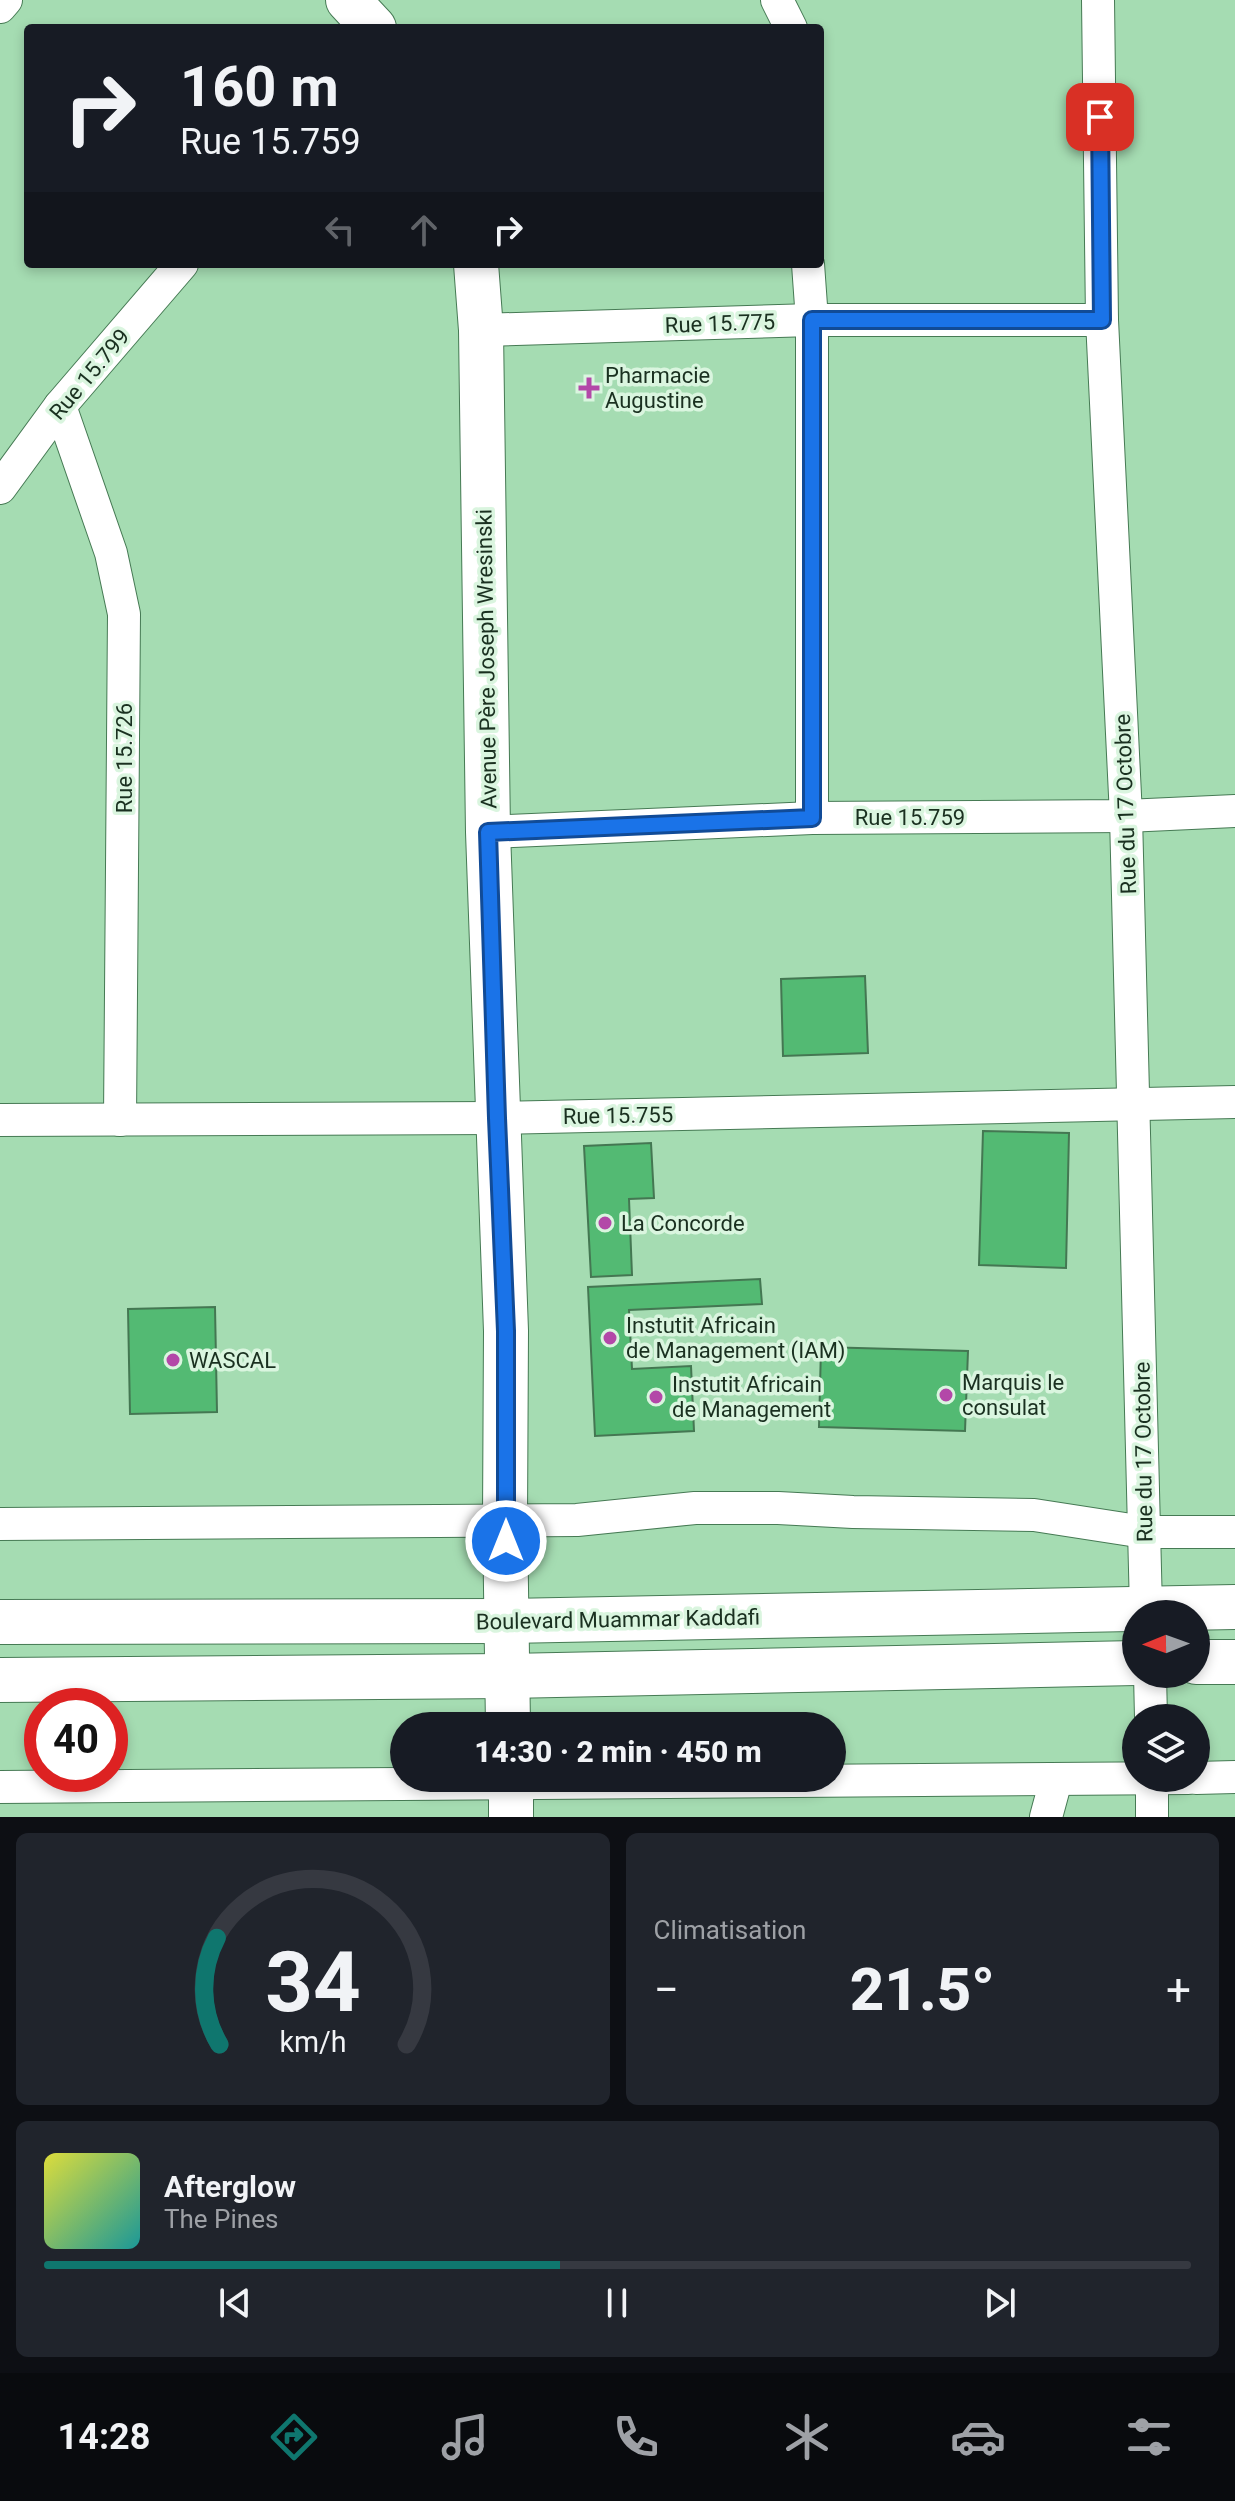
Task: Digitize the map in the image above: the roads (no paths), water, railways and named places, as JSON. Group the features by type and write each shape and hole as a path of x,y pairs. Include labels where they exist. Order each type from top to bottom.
{"main road":[{"path":"348,0 370,24"},
{"name":"Avenue Père Joseph Wresinski","path":"476,268 481,330 488,832 506,1331 507,1712"},
{"name":"Boulevard Muammar Kaddafi","path":"1210,1608 1235,1607"},
{"name":"Boulevard Muammar Kaddafi","path":"0,1622 507,1621 1122,1609"},
{"path":"1210,1662 1235,1662"},
{"path":"0,1680 506,1676 1122,1663"}],"street":[{"path":"0,7 6,0"},
{"path":"777,0 789,24"},
{"name":"Rue du 17 Octobre","path":"1098,0 1102,320 1126,816 1146,1600"},
{"name":"Rue 15.799","path":"0,488 60,406 179,268"},
{"path":"808,268 812,320 812,818"},
{"name":"Rue 15.775","path":"481,330 812,320 1102,320"},
{"name":"Rue 15.726","path":"60,406 111,553 124,614 120,1120"},
{"name":"Rue 15.759","path":"488,832 812,818 1126,816 1235,811"},
{"name":"Rue 15.755","path":"0,1120 497,1118 1235,1102"},
{"path":"0,1524 577,1520 695,1508 778,1508 1034,1515 1144,1532 1235,1532"},
{"path":"1210,1778 1235,1777"},
{"path":"0,1787 511,1793 1122,1779"},
{"path":"1046,1817 1056,1780"},
{"path":"1152,1792 1152,1817"}],"place":[{"name":"Pharmacie Augustine","path":"589,388"},
{"name":"La Concorde","path":"605,1223"},
{"name":"Instutit Africain de Management (IAM)","path":"610,1338"},
{"name":"WASCAL","path":"173,1360"},
{"name":"Marquis le consulat","path":"946,1395"},
{"name":"Instutit Africain de Management","path":"656,1397"}]}
